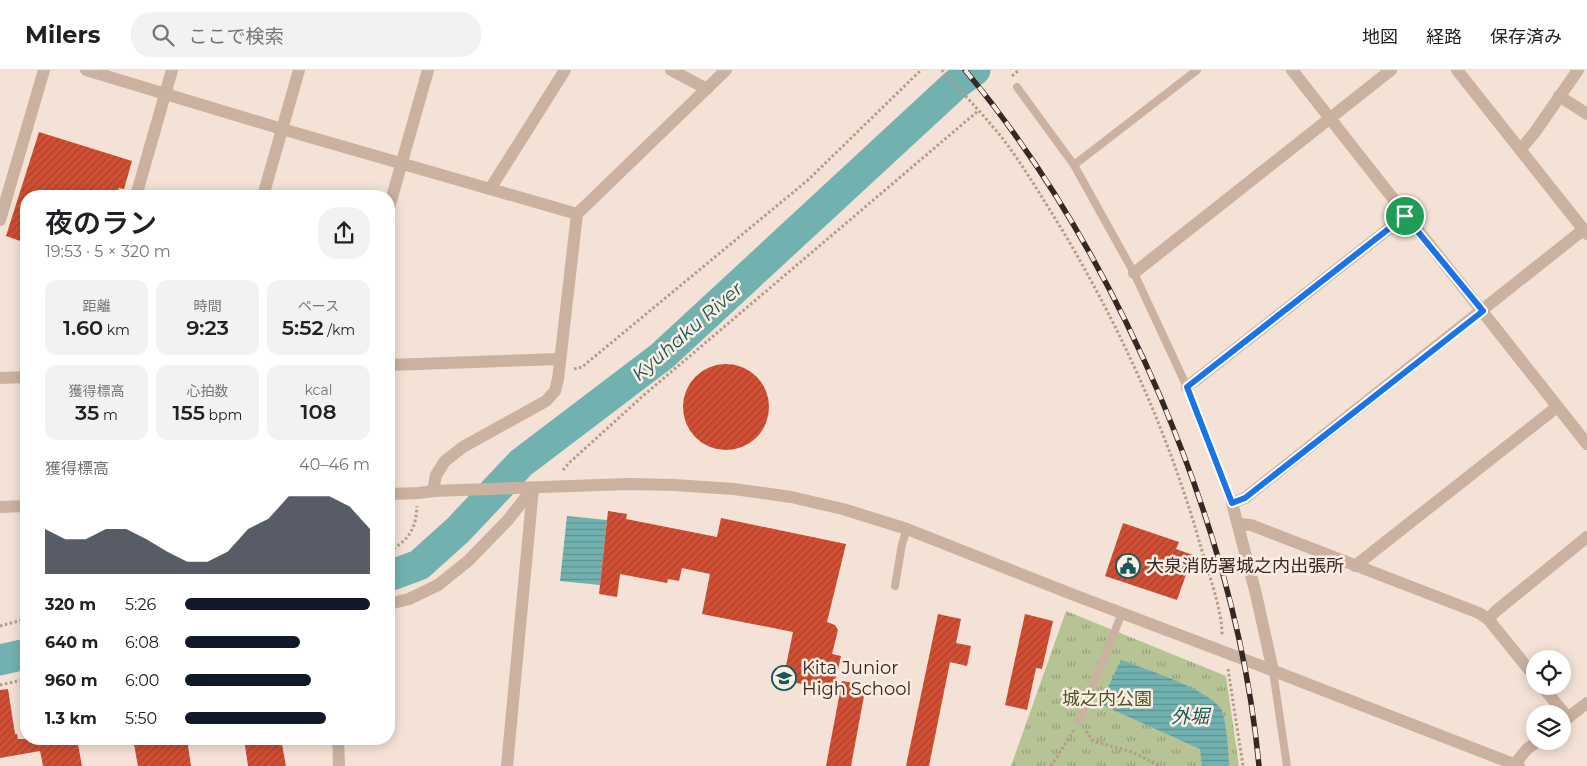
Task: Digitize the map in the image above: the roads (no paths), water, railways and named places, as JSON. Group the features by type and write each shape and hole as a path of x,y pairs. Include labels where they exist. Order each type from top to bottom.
{"street":[{"path":"0,220 44,70"},
{"path":"86,70 401,164 577,214"},
{"path":"138,190 172,70"},
{"path":"265,190 299,70"},
{"path":"394,190 428,70"},
{"path":"490,189 565,70"},
{"path":"671,70 707,89"},
{"path":"433,491 436,475 445,461 463,447 546,401 554,391 559,374 577,214 726,70"},
{"path":"1292,70 1405,216 1483,311 1587,444"},
{"path":"1134,273 1391,70"},
{"path":"1273,671 1256,594 1232,503 1245,498 1585,232 1457,70"},
{"path":"1521,149 1578,70"},
{"path":"1559,96 1587,114"},
{"path":"1187,387 1405,216"},
{"path":"395,365 560,359"},
{"path":"0,378 20,377"},
{"path":"1355,566 1557,407"},
{"path":"395,494 628,484 734,489 792,497 842,508 908,530 1515,765 1526,750"},
{"path":"395,602 409,599 438,585 468,561 508,520 533,488"},
{"path":"507,766 533,488"},
{"path":"0,507 20,506"},
{"path":"1238,524 1251,525 1479,614 1488,619 1526,666"},
{"path":"1488,619 1587,537"},
{"path":"1571,715 1587,703"},
{"path":"338,745 339,766"}],"lane":[{"path":"1074,166 1196,70"},
{"path":"1017,87 1074,166 1134,273 1187,387 1232,503"},
{"path":"895,586 902,544 908,530"},
{"path":"1079,721 1122,613"},
{"path":"1273,671 1287,766"}],"water":[{"path":"567,516 607,520 600,585 560,581"},
{"name":"外堀","path":"1121,660 1175,680 1203,694 1214,702 1223,713 1229,766 1202,766 1200,749 1100,704"}],"waterway":[{"name":"Kyuhaku River","path":"395,574 419,565 458,530 521,463 662,356 956,84 975,70"},
{"name":"Kyuhaku River","path":"0,660 20,655"}],"railway":[{"path":"965,70 1023,146 1074,226 1120,310 1160,396 1195,485 1224,577 1246,670 1259,766"}],"place":[{"name":"大泉消防署城之内出張所","path":"1128,566"},
{"name":"Kita Junior High School","path":"784,678"}],"park label":[{"name":"城之内公園","path":"1107,699"}]}
